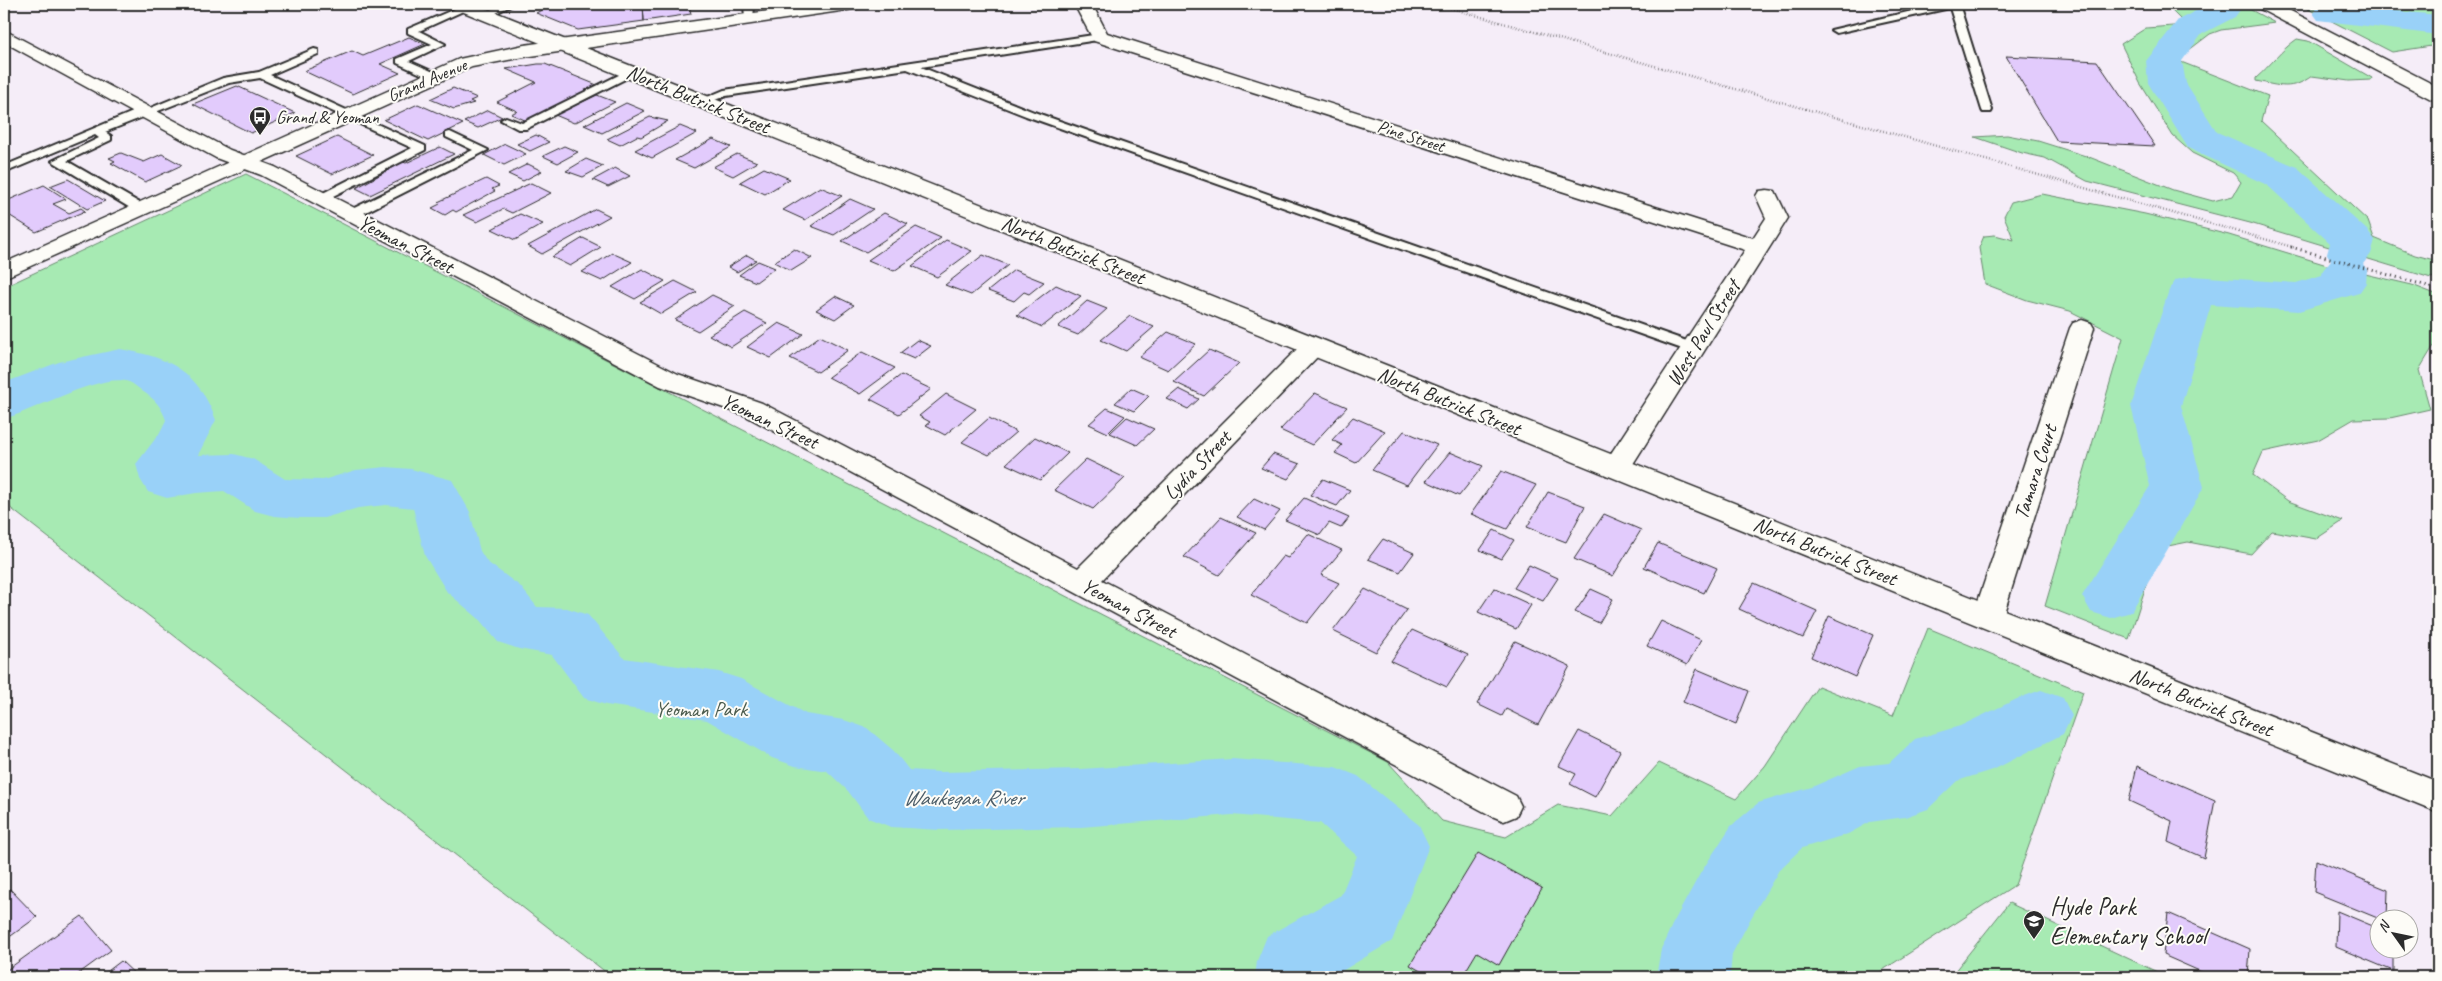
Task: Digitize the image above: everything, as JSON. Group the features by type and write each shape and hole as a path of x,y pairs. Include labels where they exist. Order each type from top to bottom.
{"street":[{"name":"Grand Avenue","path":"4,271 348,114 434,76 479,59 750,12 854,4"},
{"path":"1083,4 1100,37"},
{"path":"2264,4 2438,94"},
{"name":"North Butrick Street","path":"464,5 2438,797"},
{"name":"Yeoman Street","path":"4,35 223,154 268,171 669,380 753,408 1504,806"},
{"name":"Pine Street","path":"1100,37 1757,247"},
{"name":"West Paul Street","path":"1616,468 1777,218 1767,196"},
{"name":"Tamara Court","path":"1988,616 2082,328"},
{"name":"Lydia Street","path":"1081,583 1313,347"}],"lane":[{"path":"486,14 510,4"},
{"path":"1836,30 1954,4 1987,110"},
{"path":"434,76 402,60 440,44 411,31 464,5"},
{"path":"703,101 724,93 1100,37"},
{"path":"4,170 96,131 227,80 261,75 314,52"},
{"path":"907,65 1030,114 1693,348"},
{"path":"506,120 522,128 631,72"},
{"path":"261,75 421,148 319,199"},
{"path":"96,131 107,138 58,161 141,209"},
{"path":"350,215 482,150 450,135"}],"path":[{"path":"1436,4 2438,289"}],"green space":[{"path":"2240,4 2275,23 2221,30 2210,34 2176,60 2268,96 2261,121 2368,221 2374,238 2415,255 2438,261 2438,276 2431,278 2250,223 2087,181 2045,158 2022,153 1975,137 2007,135 2038,141 2089,157 2173,190 2213,201 2233,196 2241,182 2233,173 2192,153 2173,136 2140,83 2121,44 2146,28 2186,25 2166,5"},
{"path":"2347,5 2377,10 2438,10 2438,45 2392,52 2308,9"},
{"path":"2297,39 2308,41 2372,78 2371,80 2349,81 2312,76 2298,84 2285,86 2256,81 2256,78"},
{"name":"Yeoman Park","path":"246,174 1388,762 1442,821 1506,837 1558,805 1612,816 1659,763 1736,799 1765,766 1818,686 1893,716 1928,628 2083,692 2015,885 1872,977 612,977 4,503 4,287"},
{"path":"2042,194 2145,214 2229,235 2327,265 2412,285 2438,295 2438,344 2433,347 2419,370 2430,409 2390,418 2354,419 2318,440 2263,452 2253,475 2288,501 2343,521 2316,539 2272,531 2251,554 2188,542 2158,548 2129,639 2045,606 2123,338 2070,311 2027,300 1985,284 1979,248 1984,236 1995,235 2014,240 2004,216 2011,202"},
{"name":"Hyde Park Elementary School","path":"2009,903 2168,977 1950,977"}],"building":[{"path":"552,4 643,4 644,21 578,30 536,13"},
{"path":"643,4 689,4 691,14 644,21"},
{"path":"409,37 425,44 380,64 400,73 353,94 304,71 352,51 363,56"},
{"path":"2006,56 2097,61 2155,146 2057,141"},
{"path":"545,64 597,85 527,121 511,114 517,111 497,102 536,82 506,69"},
{"path":"237,86 295,113 251,133 193,104"},
{"path":"453,88 477,98 470,101 474,103 454,109 430,99"},
{"path":"597,95 615,102 574,123 555,115"},
{"path":"626,103 645,111 602,133 584,125"},
{"path":"418,104 463,124 428,141 384,120"},
{"path":"488,110 502,117 478,128 464,122"},
{"path":"650,117 668,121 641,137 637,136 620,145 607,139"},
{"path":"680,126 697,133 652,158 635,150"},
{"path":"536,135 549,142 530,151 517,144"},
{"path":"337,137 373,155 332,174 296,156"},
{"path":"713,139 731,147 694,168 675,160"},
{"path":"505,144 526,154 504,165 484,155"},
{"path":"564,146 578,152 558,163 543,156"},
{"path":"440,147 454,154 370,195 356,188 403,162 406,163"},
{"path":"121,153 144,162 162,154 182,165 145,182 111,163 115,161 109,158"},
{"path":"737,154 757,162 733,176 713,167"},
{"path":"586,159 603,166 583,177 566,171"},
{"path":"528,164 542,171 523,181 508,174"},
{"path":"615,168 630,176 608,187 593,180"},
{"path":"764,168 790,179 765,194 740,182"},
{"path":"68,179 105,201 87,209 50,186"},
{"path":"486,179 499,186 492,189 495,191 456,212 453,210 445,215 432,208 440,204 438,202"},
{"path":"531,183 551,193 512,213 503,209 477,222 463,215"},
{"path":"44,185 66,199 53,204 69,213 81,208 85,211 36,232 4,212 4,202"},
{"path":"820,187 842,196 805,220 783,210"},
{"path":"850,199 873,209 834,235 811,226"},
{"path":"596,209 610,216 542,254 528,246"},
{"path":"884,213 908,224 866,252 842,241"},
{"path":"520,214 543,224 515,240 492,229"},
{"path":"916,227 941,238 894,271 868,260"},
{"path":"583,238 601,247 570,266 552,257"},
{"path":"946,240 972,251 937,277 912,266"},
{"path":"794,249 812,258 791,271 774,262"},
{"path":"612,253 632,262 602,281 582,272"},
{"path":"747,255 756,260 737,272 728,267"},
{"path":"983,255 1008,265 971,295 945,285"},
{"path":"758,261 775,268 756,282 739,275"},
{"path":"642,269 665,281 635,299 612,287"},
{"path":"1014,270 1044,282 1029,294 1024,292 1014,301 988,291"},
{"path":"675,281 697,292 661,314 640,302"},
{"path":"1056,285 1081,296 1042,327 1017,315"},
{"path":"712,295 735,306 698,331 675,320"},
{"path":"835,296 854,305 835,319 816,310"},
{"path":"1087,301 1107,309 1078,335 1058,327"},
{"path":"745,312 767,323 731,347 709,335"},
{"path":"1130,316 1154,327 1126,351 1101,340"},
{"path":"779,323 803,334 771,358 747,347"},
{"path":"1168,332 1196,344 1168,370 1139,357"},
{"path":"820,336 848,350 818,372 790,358"},
{"path":"917,340 931,346 914,359 900,353"},
{"path":"1209,350 1239,363 1204,396 1174,382"},
{"path":"862,352 895,368 860,394 828,377"},
{"path":"901,375 931,389 899,414 870,399"},
{"path":"1131,388 1149,396 1134,411 1115,403"},
{"path":"1179,389 1199,399 1188,409 1167,399"},
{"path":"1315,393 1347,407 1312,445 1280,430"},
{"path":"946,394 976,409 945,435 926,425 930,422 919,416"},
{"path":"1107,408 1125,416 1108,433 1089,424"},
{"path":"1127,417 1154,429 1137,445 1110,433"},
{"path":"1353,417 1385,431 1356,463 1335,453 1342,445 1332,440"},
{"path":"989,418 1016,432 989,455 962,442"},
{"path":"1404,431 1437,445 1407,485 1372,470"},
{"path":"1035,437 1068,453 1040,480 1006,464"},
{"path":"1450,452 1483,466 1459,496 1426,481"},
{"path":"1273,454 1300,464 1288,479 1261,468"},
{"path":"1086,459 1125,478 1093,509 1054,490"},
{"path":"1501,471 1536,485 1507,529 1471,514"},
{"path":"1323,479 1350,490 1337,506 1310,495"},
{"path":"1548,492 1585,506 1566,542 1527,527"},
{"path":"1304,498 1349,518 1341,528 1329,523 1320,535 1285,520"},
{"path":"1254,499 1280,511 1264,530 1237,517"},
{"path":"1604,514 1641,530 1613,576 1574,559"},
{"path":"1221,517 1256,533 1219,575 1184,557"},
{"path":"1494,530 1514,540 1501,559 1480,550"},
{"path":"1308,534 1342,550 1321,575 1339,583 1307,623 1251,595 1283,556 1288,558"},
{"path":"1383,539 1414,553 1400,572 1368,559"},
{"path":"1658,543 1717,568 1704,593 1644,567"},
{"path":"1529,565 1558,578 1543,601 1514,588"},
{"path":"1754,583 1817,611 1803,638 1739,609"},
{"path":"1494,588 1531,605 1516,629 1478,612"},
{"path":"1365,589 1407,610 1376,652 1333,631"},
{"path":"1591,589 1613,599 1599,623 1575,612"},
{"path":"1829,616 1873,635 1855,677 1811,657"},
{"path":"1661,621 1701,640 1687,665 1647,646"},
{"path":"1412,630 1468,655 1447,687 1391,661"},
{"path":"1515,641 1570,666 1538,725 1506,709 1502,716 1477,704"},
{"path":"1697,669 1749,691 1736,724 1683,702"},
{"path":"1579,731 1620,751 1595,797 1570,784 1576,774 1559,766"},
{"path":"2137,766 2215,800 2204,858 2168,842 2172,821 2129,801"},
{"path":"1478,853 1542,888 1499,965 1477,952 1462,977 1431,977 1410,965"},
{"path":"2316,860 2388,890 2387,908 2370,908 2370,915 2314,892"},
{"path":"10,889 37,917 4,941 4,894"},
{"path":"2337,911 2370,925 2370,958 2393,958 2393,971 2336,947"},
{"path":"2168,913 2250,949 2248,977 2213,977 2163,955"},
{"path":"82,916 111,950 74,977 4,977 4,972"},
{"path":"121,961 138,977 100,977"}],"waterway":[{"name":"Waukegan River","path":"2223,10 2190,27 2164,61 2167,83 2202,140 2282,176 2353,240 2349,254"},
{"name":"Waukegan River","path":"2330,13 2438,25"},
{"name":"Waukegan River","path":"2111,596 2177,487 2156,406 2192,290 2299,297 2343,283 2345,270"},
{"name":"Waukegan River","path":"4,402 76,373 120,365 144,369 164,382 183,398 191,420 180,443 162,464 167,479 196,474 234,472 274,497 300,499 324,499 356,489 386,486 411,488 433,494 443,512 453,556 467,577 499,602 519,626 548,632 567,631 591,658 606,680 719,697 795,739 844,747 871,771 891,798 940,801 1081,798 1232,787 1335,796 1395,846 1367,918 1293,961 1292,977"},
{"name":"Waukegan River","path":"1693,977 1697,949 1726,895 1755,848 1782,824 1824,813 1860,795 1905,789 1938,758 1972,750 2041,716"}],"place":[{"name":"Grand & Yeoman","path":"260,136"},
{"name":"Hyde Park Elementary School","path":"2034,940"}]}
